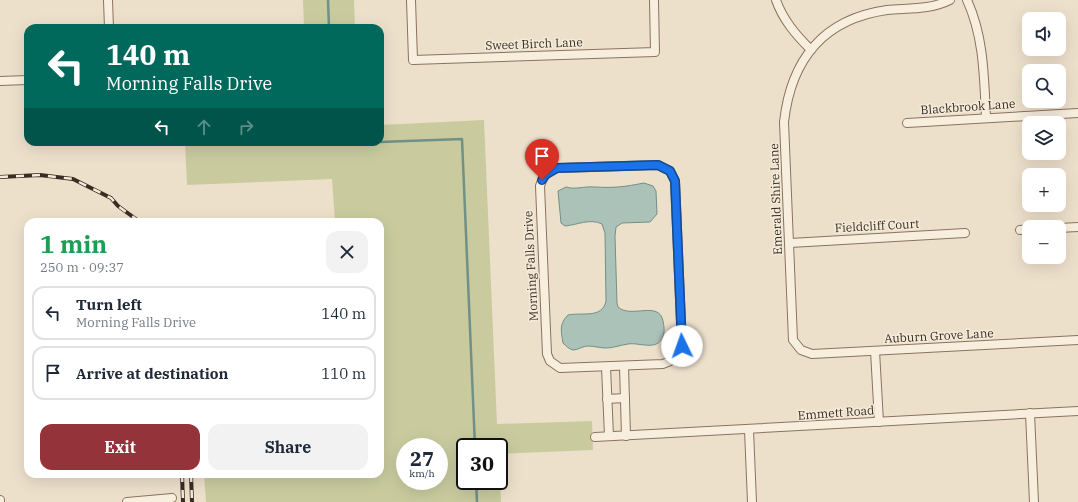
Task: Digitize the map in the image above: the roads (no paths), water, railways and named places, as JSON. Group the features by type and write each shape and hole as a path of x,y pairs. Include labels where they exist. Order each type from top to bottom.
{"street":[{"path":"108,0 109,24"},
{"name":"Sweet Birch Lane","path":"411,0 413,60 655,52 654,0"},
{"path":"776,0 779,10 794,33 811,50"},
{"name":"Emerald Shire Lane","path":"801,350 794,340 784,122 787,101 794,76 811,50 821,39 837,27 858,17 886,10 925,8 950,0"},
{"path":"967,0 973,14 980,41 986,117"},
{"path":"0,81 24,80"},
{"name":"Blackbrook Lane","path":"907,123 986,117 1078,113"},
{"name":"Morning Falls Drive","path":"606,367 560,368 554,364 547,354 540,186 545,175 557,168 658,165 670,171 675,181 682,346 675,359 662,364 624,366"},
{"path":"1066,227 1078,226"},
{"name":"Fieldcliff Court","path":"790,243 965,233"},
{"name":"Auburn Grove Lane","path":"801,350 812,354 1078,340"},
{"path":"875,351 879,422"},
{"path":"609,436 606,367 624,366 626,436"},
{"path":"607,399 625,398"},
{"name":"Emmett Road","path":"595,437 749,430 1078,411"},
{"path":"1030,413 1034,502"},
{"path":"749,430 752,502"},
{"path":"127,502 172,498"}],"waterway":[{"path":"328,0 329,24"},
{"path":"384,142 462,139 475,438"},
{"path":"476,490 477,502"}],"railway":[{"path":"0,177 40,175 73,179 111,198 118,206 134,218"},
{"path":"182,478 183,502"},
{"path":"191,478 192,502"}]}
